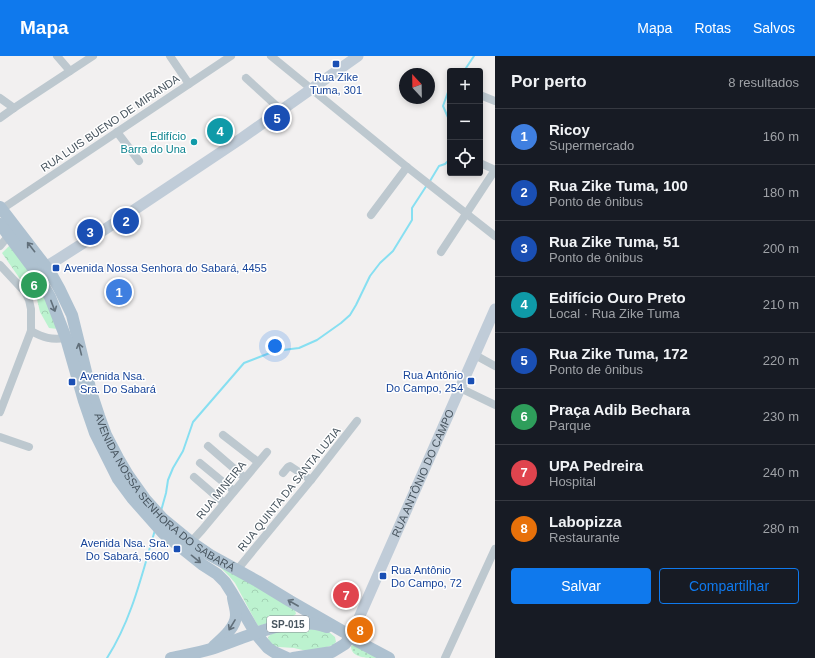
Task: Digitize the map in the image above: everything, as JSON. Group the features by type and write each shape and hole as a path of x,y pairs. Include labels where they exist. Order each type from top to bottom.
{"main road":[{"name":"AVENIDA NOSSA SENHORA DO SABARÁ","path":"1,208 13,232 40,269 60,290 72,315 92,392 106,435 128,475 145,499 163,519 191,542 210,555 351,636"},
{"name":"AVENIDA NOSSA SENHORA DO SABARÁ","path":"0,224 13,232"},
{"name":"AVENIDA NOSSA SENHORA DO SABARÁ","path":"40,269 66,338 95,433 118,479 132,498 163,533 203,565 217,574 225,582 256,634 268,648 287,658"},
{"path":"209,650 220,640 235,622 236,614 232,593"},
{"name":"SP-015","path":"171,658 209,650 282,625 298,623 321,625 351,636"},
{"path":"292,658 332,652 345,644 351,636 357,641 389,658"}],"street":[{"path":"57,56 70,72"},
{"path":"0,118 93,56"},
{"path":"170,56 189,84"},
{"name":"RUA LUIS BUENO DE MIRANDA","path":"1,208 231,56"},
{"path":"271,56 495,236"},
{"path":"40,269 116,222 239,140 358,56"},
{"path":"246,78 281,110"},
{"path":"483,96 495,101"},
{"path":"0,98 14,108"},
{"path":"117,132 139,161"},
{"path":"440,252 495,170 483,164"},
{"path":"371,215 407,166"},
{"path":"0,246 13,232"},
{"path":"0,265 25,292 31,309 31,331 0,412"},
{"name":"RUA ANTÔNIO DO CAMPO","path":"351,636 495,309"},
{"path":"31,331 45,338 66,338"},
{"path":"475,355 495,366"},
{"path":"460,388 495,405"},
{"name":"RUA QUINTA DA SANTA LUZIA","path":"237,570 357,421"},
{"path":"224,435 258,462"},
{"path":"0,437 29,447"},
{"path":"208,446 245,478"},
{"name":"RUA MINEIRA","path":"191,542 267,452"},
{"path":"200,463 234,491"},
{"path":"283,473 290,466 311,480"},
{"path":"194,477 224,503"},
{"path":"445,658 495,549"}],"green space":[{"path":"12,243 38,281 58,329 49,328 40,312 36,295 20,279 2,253"},
{"path":"220,564 295,610 296,614 258,626 235,583 219,566"},
{"path":"298,627 329,632 335,637 336,642 333,645 311,652 294,648 273,646 269,642 268,637 272,633"},
{"path":"355,644 377,658 356,655 351,646"}],"waterway":[{"path":"466,68 474,56"},
{"path":"447,95 443,106 447,115"},
{"path":"430,181 439,166 447,162"},
{"path":"161,511 168,480 183,451 193,422 244,363 275,351 299,348 317,340 350,315 370,276 380,263 393,251 412,220 412,208 427,185"},
{"path":"107,658 116,643 130,612 155,530"}],"place":[{"name":"Rua Zike Tuma, 301","path":"336,64"},
{"name":"Rua Zike Tuma, 172","path":"277,118"},
{"name":"Edifício Ouro Preto","path":"220,131"},
{"name":"Edifício Barra do Una","path":"194,142"},
{"name":"Rua Zike Tuma, 100","path":"126,221"},
{"name":"Rua Zike Tuma, 51","path":"90,232"},
{"name":"Avenida Nossa Senhora do Sabará, 4455","path":"56,268"},
{"name":"Praça Adib Bechara","path":"34,285"},
{"name":"Ricoy","path":"119,292"},
{"name":"Rua Antônio Do Campo, 254","path":"471,381"},
{"name":"Avenida Nsa. Sra. Do Sabará","path":"72,382"},
{"name":"Avenida Nsa. Sra. Do Sabará, 5600","path":"177,549"},
{"name":"Rua Antônio Do Campo, 72","path":"383,576"},
{"name":"UPA Pedreira","path":"346,595"},
{"name":"Labopizza","path":"360,630"}]}
